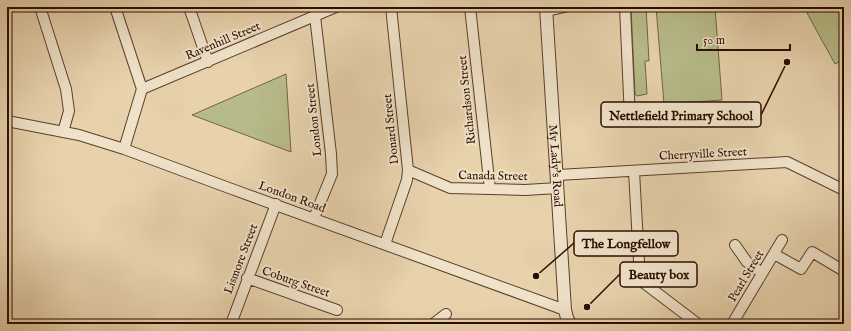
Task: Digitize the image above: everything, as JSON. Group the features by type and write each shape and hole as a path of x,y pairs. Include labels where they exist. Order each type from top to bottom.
{"street":[{"path":"40,7 66,89 69,110 63,132"},
{"path":"115,7 142,89 124,149"},
{"path":"190,7 208,62"},
{"name":"Donard Street","path":"385,244 407,180 408,170 391,7"},
{"name":"Richardson Street","path":"470,7 490,189"},
{"path":"546,9 564,7"},
{"path":"625,7 629,114 646,108"},
{"name":"Ravenhill Street","path":"142,89 331,8"},
{"name":"My Lady's Road","path":"546,9 558,175 565,310 570,324"},
{"name":"London Street","path":"314,218 332,174 315,16"},
{"name":"London Road","path":"7,121 63,132 124,149 565,310"},
{"name":"Cherryville Street","path":"558,175 787,162 844,190"},
{"name":"Canada Street","path":"408,170 450,188 524,190 558,188"},
{"path":"634,171 640,280 698,324"},
{"name":"Lismore Street","path":"231,324 276,204"},
{"name":"Pearl Street","path":"732,324 782,240"},
{"path":"735,245 747,262 762,273"},
{"path":"774,254 801,269 812,252 844,271"},
{"name":"Coburg Street","path":"247,278 337,310"},
{"path":"433,324 446,314"}],"green space":[{"path":"631,7 646,7 649,61 645,61 647,94 637,96 635,94"},
{"path":"656,7 715,7 722,100 664,104"},
{"path":"815,8 844,8 844,59 835,64 807,13"},
{"path":"286,74 291,152 192,115"}],"place":[{"name":"Nettlefield Primary School","path":"787,62"},
{"name":"The Longfellow","path":"536,276"},
{"name":"Beauty box","path":"587,307"}]}
